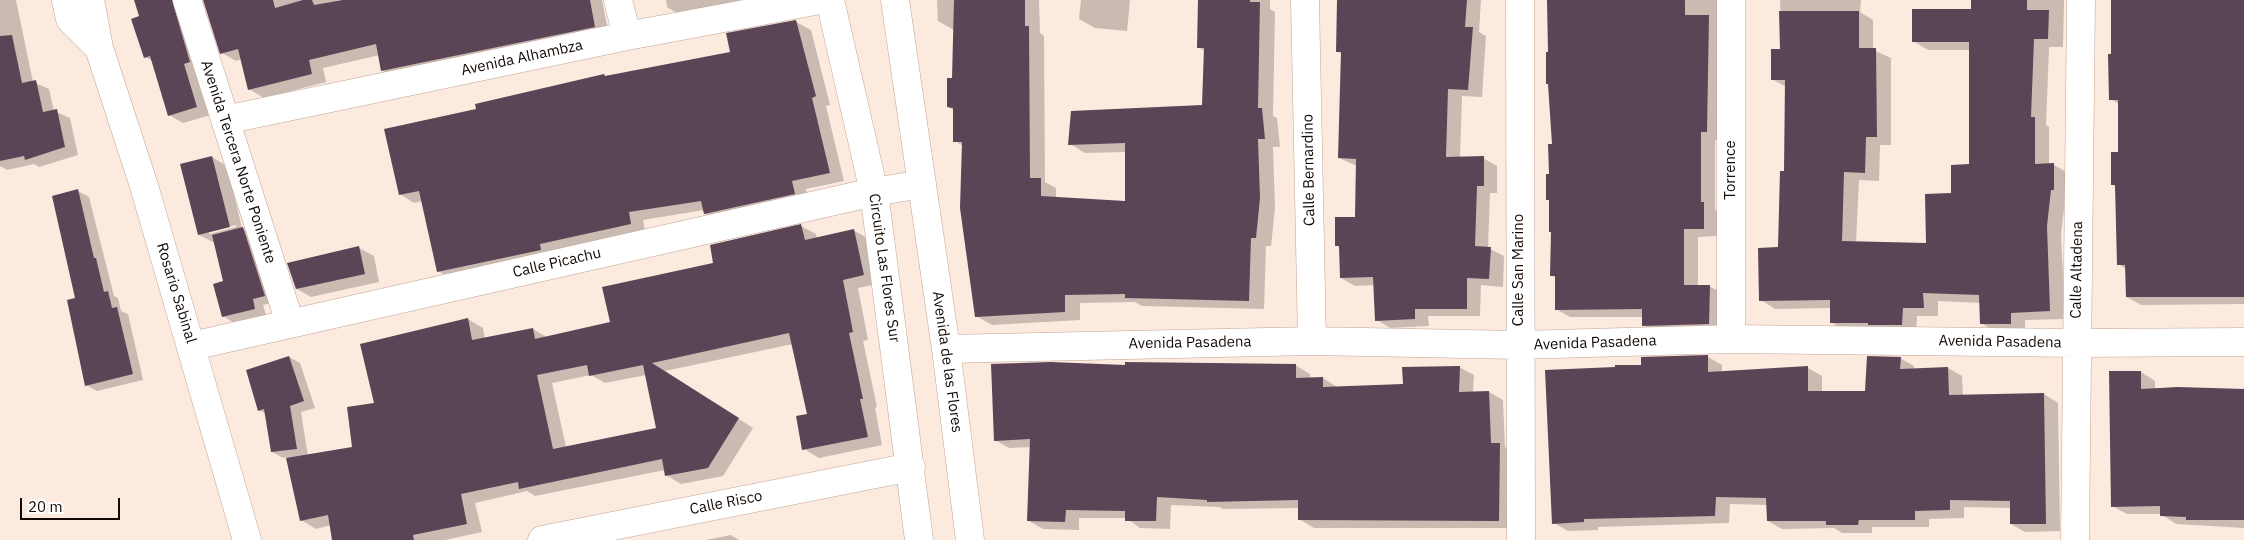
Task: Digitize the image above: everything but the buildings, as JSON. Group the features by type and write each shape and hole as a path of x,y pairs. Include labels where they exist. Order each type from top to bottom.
{"street":[{"name":"Rosario Sabinal","path":"66,0 70,18 100,48"},
{"name":"Rosario Sabinal","path":"90,0 100,48 192,346 247,540"},
{"name":"Avenida Tercera Norte Poniente","path":"187,0 290,323"},
{"path":"618,0 627,36"},
{"name":"Avenida Alhambza","path":"225,120 627,36 820,0"},
{"name":"Circuito Las Flores Sur","path":"830,0 874,192 919,540"},
{"path":"895,0 922,184"},
{"name":"Calle Bernardino","path":"1305,0 1312,340"},
{"name":"Calle San Marino","path":"1520,0 1519,345 1521,540"},
{"name":"Torrence","path":"1731,0 1731,339"},
{"name":"Calle Altadena","path":"2075,540 2081,0"},
{"name":"Calle Picachu","path":"192,346 874,192 922,184"},
{"name":"Avenida de las Flores","path":"922,184 946,349 970,540"},
{"name":"Avenida Pasadena","path":"946,349 1312,340 1519,345 1731,339 2077,343 2244,342"},
{"name":"Calle Risco","path":"542,540 911,467"}]}
